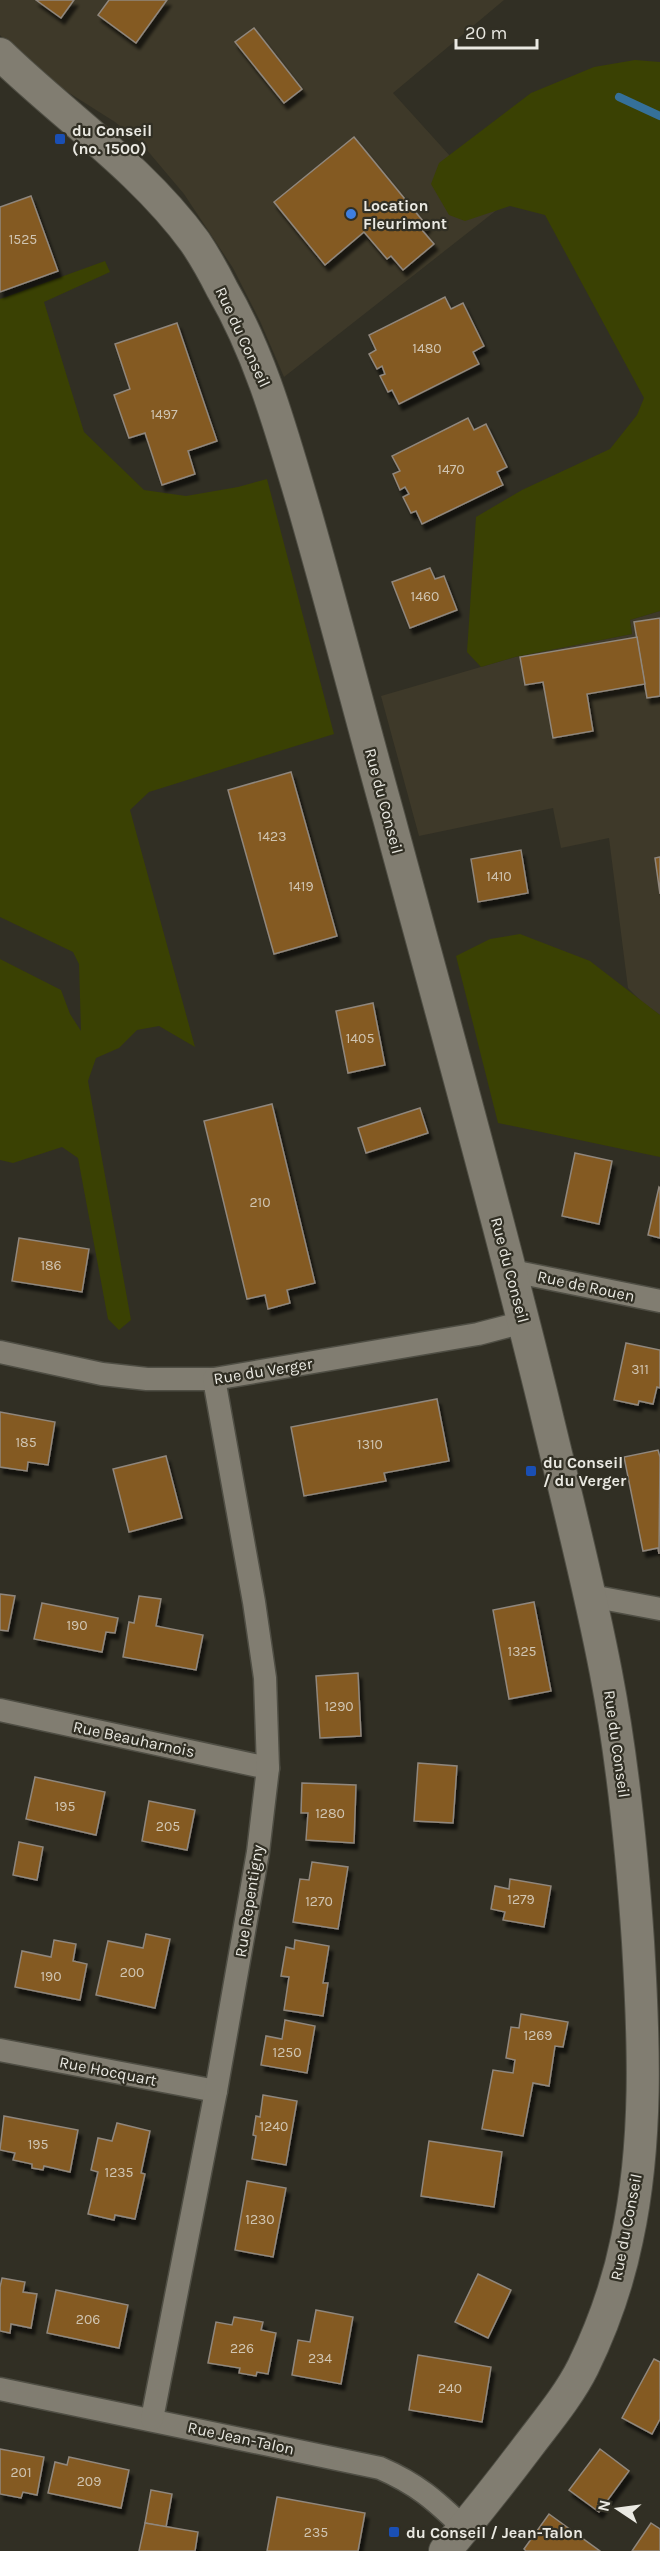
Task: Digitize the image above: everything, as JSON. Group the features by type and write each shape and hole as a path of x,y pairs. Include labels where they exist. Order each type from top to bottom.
{"street":[{"name":"Rue du Conseil","path":"0,54 160,201 195,243 225,294 254,351 274,406 314,542 512,1271 591,1596 618,1745 635,1894 643,2068 642,2129 636,2188 616,2285 602,2324 580,2372 552,2415 454,2539"},
{"name":"Rue de Rouen","path":"512,1271 660,1301"},
{"name":"Rue du Verger","path":"0,1352 102,1374 147,1379 214,1379 478,1334 524,1322"},
{"name":"Rue Repentigny","path":"152,2419 216,2091 256,1863 268,1768 268,1726 262,1656 214,1379"},
{"path":"591,1596 660,1609"},
{"name":"Rue Beauharnois","path":"0,1710 268,1768"},
{"name":"Rue Hocquart","path":"0,2050 216,2091"},
{"name":"Rue Jean-Talon","path":"0,2390 152,2419 380,2468 408,2480 423,2490 454,2539"}],"shaded area":[{"path":"0,0 504,0 393,93 498,209 284,377 260,321 233,268 184,194 141,143 115,122 55,84 11,47 0,35"},
{"path":"660,611 660,1015 628,988 609,838 561,848 553,808 419,836 381,696 515,657 632,634 630,620"}],"green space":[{"path":"635,60 660,62 660,611 630,620 632,634 515,657 481,667 467,652 476,517 522,490 610,449 637,415 644,398 545,215 510,206 465,221 449,215 431,184 439,163 531,93 594,67"},
{"path":"105,261 110,272 44,302 84,432 144,490 186,496 238,487 267,479 334,734 149,792 130,810 195,1047 159,1026 137,1030 119,1048 96,1058 88,1081 131,1320 119,1330 108,1319 78,1158 62,1147 13,1163 0,1160 0,959 61,990 70,1014 81,1031 79,964 73,952 0,917 0,299"},
{"path":"520,934 590,961 660,1015 660,1157 498,1123 456,956 490,939"}],"building":[{"path":"36,0 74,0 61,18"},
{"path":"109,0 167,0 136,43 98,15"},
{"path":"254,28 302,89 284,103 235,42"},
{"name":"Location Fleurimont","path":"354,137 427,226 422,230 434,244 403,270 391,256 387,259 364,232 325,265 274,202"},
{"path":"31,196 58,271 0,292 0,207"},
{"path":"445,297 451,309 463,303 484,346 473,352 479,364 399,404 392,390 388,392 380,376 385,374 382,366 377,369 369,354 376,350 369,335"},
{"path":"177,323 217,441 188,451 195,474 162,485 145,433 129,438 114,395 130,389 115,344"},
{"path":"468,418 474,430 486,424 507,467 497,472 503,485 422,524 416,511 411,513 403,497 409,494 405,487 400,490 393,474 400,471 392,456"},
{"path":"430,568 435,579 444,576 457,610 410,628 392,582"},
{"path":"660,618 660,696 647,698 634,622"},
{"path":"637,637 645,684 587,694 593,731 553,738 543,682 525,685 520,657"},
{"path":"291,772 337,936 274,954 228,790"},
{"path":"521,850 528,893 478,902 471,859"},
{"path":"660,857 660,894 655,858"},
{"path":"373,1003 385,1065 348,1073 336,1011"},
{"path":"272,1104 315,1283 287,1290 290,1303 268,1309 265,1295 247,1299 204,1121"},
{"path":"420,1108 428,1133 366,1153 358,1128"},
{"path":"575,1153 612,1161 599,1224 562,1216"},
{"path":"660,1188 660,1238 648,1235"},
{"path":"19,1238 89,1249 82,1292 12,1281"},
{"path":"626,1343 660,1350 660,1388 657,1387 653,1404 639,1401 638,1405 614,1400"},
{"path":"437,1399 449,1461 384,1473 386,1481 304,1496 291,1427"},
{"path":"0,1412 55,1422 48,1465 28,1462 27,1471 0,1467"},
{"path":"658,1450 660,1457 659,1554 658,1548 643,1551 624,1457"},
{"path":"166,1456 182,1518 129,1532 113,1469"},
{"path":"0,1594 15,1596 8,1631 0,1630"},
{"path":"139,1596 161,1599 156,1626 203,1635 196,1670 123,1657 129,1622 134,1623"},
{"path":"534,1602 551,1691 509,1699 493,1610"},
{"path":"42,1603 118,1618 115,1633 106,1632 102,1652 34,1639"},
{"path":"358,1673 361,1736 320,1738 316,1676"},
{"path":"418,1763 457,1766 453,1823 414,1821"},
{"path":"35,1777 105,1792 96,1835 26,1819"},
{"path":"302,1783 356,1785 354,1843 306,1840 308,1813 301,1813"},
{"path":"149,1801 195,1810 187,1850 142,1841"},
{"path":"19,1842 43,1847 37,1880 13,1875"},
{"path":"312,1862 348,1867 338,1929 293,1922 300,1879 309,1880"},
{"path":"510,1879 551,1886 544,1927 503,1920 505,1912 491,1909 495,1886 509,1889"},
{"path":"146,1934 170,1939 155,2008 96,1995 108,1941 143,1948"},
{"path":"54,1940 76,1944 73,1961 87,1964 80,2000 15,1987 22,1951 51,1957"},
{"path":"295,1940 329,1946 323,1983 328,1983 323,2016 284,2010 289,1977 281,1976 286,1947 294,1949"},
{"path":"521,2014 568,2022 563,2047 555,2046 549,2086 533,2083 523,2136 482,2129 493,2070 513,2073 515,2060 506,2058 511,2027 519,2028"},
{"path":"285,2020 315,2026 307,2073 261,2065 266,2036 282,2039"},
{"path":"263,2095 297,2101 286,2165 252,2159 256,2136 253,2135 256,2116 260,2117"},
{"path":"4,2116 78,2130 70,2172 44,2166 43,2170 32,2168 32,2164 13,2160 15,2153 0,2150"},
{"path":"117,2123 150,2131 141,2173 145,2174 135,2219 115,2215 114,2220 88,2214 98,2172 91,2170 98,2138 112,2141"},
{"path":"429,2141 502,2152 494,2207 421,2196"},
{"path":"247,2181 286,2188 273,2257 235,2250"},
{"path":"478,2274 511,2290 488,2338 455,2322"},
{"path":"2,2278 25,2282 23,2292 37,2294 31,2328 11,2324 10,2333 0,2331"},
{"path":"56,2290 128,2305 119,2348 47,2333"},
{"path":"316,2310 353,2317 341,2384 292,2375 298,2340 310,2342"},
{"path":"234,2317 263,2322 261,2330 276,2333 268,2374 257,2372 256,2376 239,2373 240,2368 208,2363 216,2322 232,2325"},
{"path":"418,2355 491,2367 482,2422 409,2410"},
{"path":"654,2359 660,2362 660,2419 652,2434 622,2418"},
{"path":"0,2449 44,2457 37,2495 23,2492 21,2498 0,2494"},
{"path":"600,2449 629,2471 599,2512 569,2490"},
{"path":"69,2457 129,2470 121,2508 48,2493 55,2462 67,2465"},
{"path":"151,2490 172,2494 166,2527 145,2523"},
{"path":"277,2497 365,2513 358,2551 267,2551"},
{"path":"549,2514 600,2551 526,2551 524,2549"},
{"path":"145,2523 198,2532 195,2551 139,2551"},
{"path":"651,2523 660,2529 660,2551 632,2551"}],"waterway":[{"path":"619,97 660,116"}],"place":[{"name":"du Conseil (no. 1500)","path":"60,139"},
{"name":"Location Fleurimont","path":"351,214"},
{"name":"du Conseil / du Verger","path":"531,1471"},
{"name":"du Conseil / Jean-Talon","path":"394,2532"}]}
